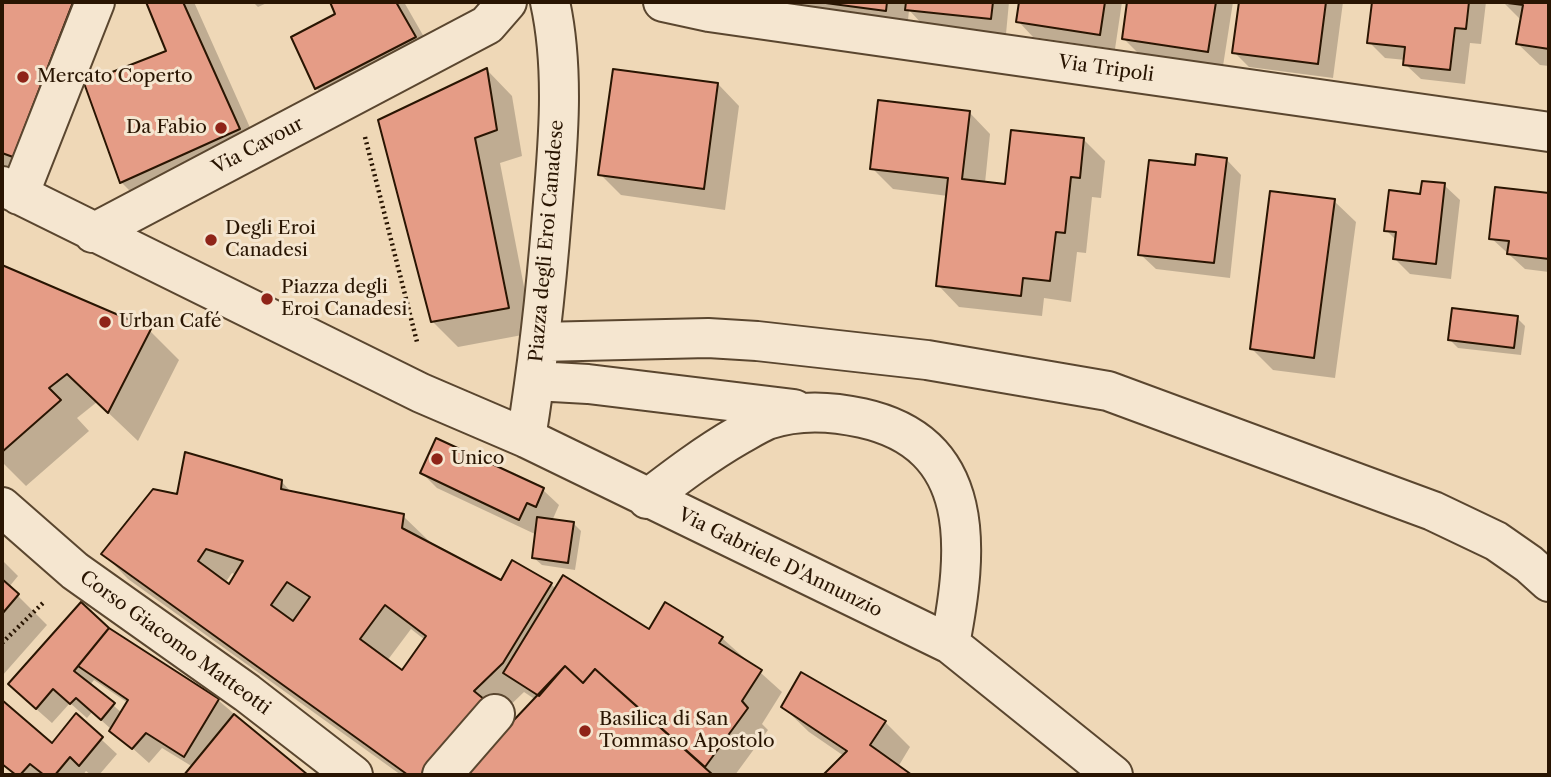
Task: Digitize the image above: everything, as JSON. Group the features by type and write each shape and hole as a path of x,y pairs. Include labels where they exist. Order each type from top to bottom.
{"street":[{"path":"95,2 10,191 426,395"},
{"name":"Via Cavour","path":"93,233 487,24 508,2"},
{"name":"Piazza degli Eroi Canadese","path":"526,438 540,342 557,160 557,37 550,2"},
{"name":"Via Tripoli","path":"663,2 723,15 1549,132"},
{"path":"540,342 708,338 757,341 927,359 1108,391 1433,511 1496,541 1549,582"},
{"path":"535,381 602,386 813,411 867,419 905,432 924,446 947,475 958,504 962,564 950,644"},
{"name":"Via Gabriele D'Annunzio","path":"426,395 526,438 950,644 1113,775"},
{"path":"647,499 707,453 766,421 813,411"},
{"name":"Corso Giacomo Matteotti","path":"2,507 75,571 247,693 353,775"},
{"path":"442,775 495,714"}],"path":[{"path":"354,95 426,395"},
{"path":"2,643 75,571"}],"building":[{"name":"Mercato Coperto","path":"2,2 73,2 13,157 2,153"},
{"path":"146,2 183,2 240,129 120,183 84,83 166,51"},
{"path":"330,2 396,2 416,37 315,89 291,37 335,14"},
{"path":"818,2 887,2 886,11"},
{"path":"906,2 993,2 991,19 905,10"},
{"path":"1019,2 1105,2 1100,35 1016,22"},
{"path":"1127,2 1216,2 1208,52 1122,39"},
{"path":"1239,2 1326,2 1318,64 1232,53"},
{"path":"1372,2 1469,2 1466,29 1455,28 1450,70 1403,65 1405,47 1367,43"},
{"path":"1500,2 1549,2 1549,49 1516,44 1523,5"},
{"path":"487,68 497,130 475,138 509,308 431,322 378,120"},
{"path":"613,69 718,83 704,189 598,175"},
{"path":"878,100 970,111 962,179 1005,184 1011,130 1084,138 1080,178 1071,177 1065,233 1056,232 1050,281 1023,278 1021,296 936,286 948,178 870,169"},
{"path":"1196,154 1227,158 1214,263 1138,255 1149,160 1195,165"},
{"path":"1422,181 1445,183 1436,264 1393,259 1396,232 1384,231 1389,190 1420,194"},
{"path":"1495,187 1549,193 1549,259 1507,254 1509,241 1489,239"},
{"path":"1270,191 1335,199 1314,358 1250,349"},
{"path":"2,265 151,329 108,413 67,374 49,388 61,400 2,452"},
{"path":"1452,308 1518,316 1514,348 1448,340"},
{"path":"436,438 544,488 536,507 527,503 519,520 420,473"},
{"path":"185,452 282,480 281,489 404,514 402,528 501,580 512,560 552,583 503,663 474,691 485,700 421,775 408,775 101,554 153,489 177,494","holes":["206,549 243,561 229,584 198,561","287,582 310,597 293,621 271,605","385,605 426,636 402,670 360,639"]},
{"path":"537,517 574,522 568,563 532,558"},
{"path":"563,575 649,629 665,602 723,637 719,643 762,670 742,701 748,708 705,767 595,669 583,683 565,666 539,696 503,673"},
{"path":"2,579 19,594 2,614"},
{"path":"81,602 109,628 74,671 115,703 101,720 76,698 70,704 53,689 36,709 8,684"},
{"path":"109,628 219,699 184,757 146,733 132,749 109,731 128,700 78,666"},
{"name":"Basilica di San Tommaso Apostolo","path":"565,666 583,683 595,669 713,775 462,775"},
{"path":"801,672 886,721 870,745 912,775 823,775 847,751 781,707"},
{"path":"2,700 52,743 76,713 103,737 79,766 70,757 55,775 44,775 30,764 20,775 16,775 2,764"},
{"path":"234,714 308,775 184,775"}],"place":[{"name":"Mercato Coperto","path":"23,77"},
{"name":"Da Fabio","path":"221,128"},
{"name":"Degli Eroi Canadesi","path":"211,240"},
{"name":"Piazza degli Eroi Canadesi","path":"267,299"},
{"name":"Urban Café","path":"105,322"},
{"name":"Unico","path":"437,459"},
{"name":"Basilica di San Tommaso Apostolo","path":"585,731"}]}
